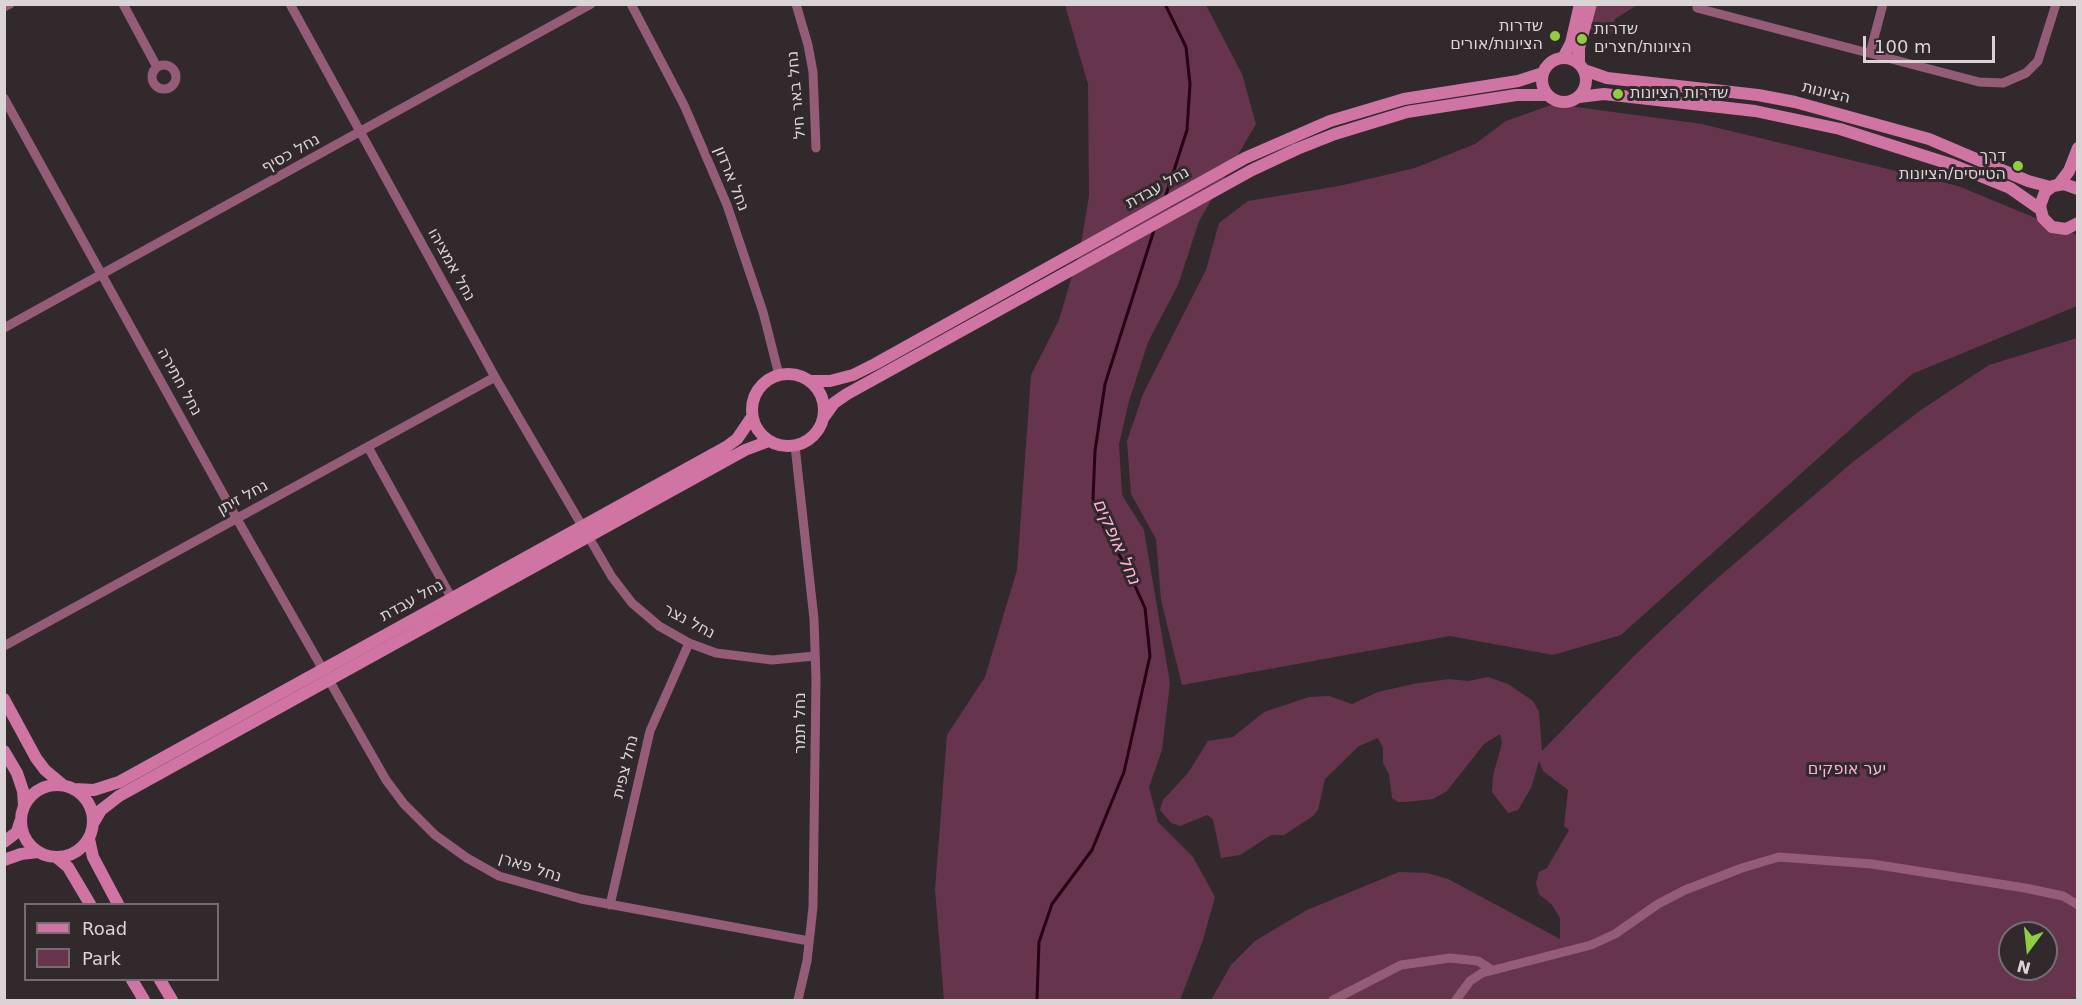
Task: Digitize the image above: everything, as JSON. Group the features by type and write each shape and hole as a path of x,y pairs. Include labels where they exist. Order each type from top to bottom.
{"street":[{"path":"4,7 10,4"},
{"path":"123,4 157,67"},
{"name":"נחל אמציהו","path":"290,4 495,377 588,537"},
{"name":"נחל כסיף","path":"4,328 591,4"},
{"name":"נחל ארדון","path":"631,4 684,105 727,205 763,312 779,375"},
{"name":"נחל באר חיל","path":"796,4 813,72 816,148"},
{"path":"1563,58 1571,44 1580,4"},
{"path":"1581,66 1563,58 1552,61 1543,73 1543,87 1548,95 1563,102 1579,97 1586,82 1581,66 1580,48 1591,4"},
{"path":"1870,53 1883,4"},
{"path":"1697,8 1720,9 1979,82 2003,83 2013,80 2038,61 2056,4"},
{"name":"הציונות","path":"1581,66 1606,78 1758,95 1871,121 1959,150 2028,181 2055,186 2068,184 2078,189"},
{"name":"נחל עבדת","path":"809,381 830,381 860,371 1245,158 1330,121 1404,99 1518,81 1543,73"},
{"name":"הציונות","path":"1579,97 1604,94 1744,109 1821,125 1953,165 2010,188 2040,209 2043,218 2052,226 2075,227"},
{"name":"נחל עבדת","path":"824,417 834,403 847,394 1252,170 1287,154 1335,134 1407,112 1516,95 1548,95"},
{"name":"נחל חתירה","path":"4,98 237,519 330,680"},
{"path":"2040,209 2042,196 2069,171 2078,147"},
{"path":"779,375 800,376 809,381 822,397 824,417 814,436 795,446 777,445 769,441 756,426 752,417 752,406 760,386 779,375"},
{"name":"נחל זיתן","path":"4,646 495,377"},
{"name":"נחל עבדת","path":"69,787 94,790 119,782 726,447 737,439 752,417"},
{"name":"נחל עבדת","path":"94,822 101,810 119,796 745,450 769,441"},
{"name":"נחל תמר","path":"795,446 814,619 815,656 813,895 809,940 798,1000"},
{"path":"368,447 452,597"},
{"name":"נחל נצר","path":"588,537 612,577 632,603 659,626 689,643 716,653 744,658 772,660 815,656"},
{"name":"נחל צפית","path":"610,905 650,731 689,643"},
{"name":"נחל פארן","path":"330,680 386,780 404,804 435,835 467,858 499,876 533,887 610,905 809,940"},
{"path":"4,699 45,770 89,803 94,822 89,839 75,853 56,857"},
{"path":"4,751 20,782 24,806"},
{"path":"4,842 16,832 24,806 36,791 55,784 69,787"},
{"path":"20,821 25,839 38,852"},
{"path":"89,839 93,857 117,903"},
{"path":"4,860 21,854 38,852 56,857 68,867 89,903"},
{"path":"1455,1000 1470,981 1492,970 1591,945 1615,934 1658,904 1685,890 1779,857 1872,864 2025,888 2063,896 2078,905"},
{"path":"1333,1000 1401,965 1450,958 1478,961 1492,970"},
{"path":"133,981 144,1000"},
{"path":"161,981 172,1000"}],"green space":[{"path":"1065,5 1206,5 1242,74 1256,124 1199,221 1178,285 1148,342 1129,401 1119,444 1122,495 1144,530 1170,683 1162,750 1149,787 1158,822 1193,857 1215,897 1203,940 1180,1000 944,1000 935,889 947,735 985,677 1017,570 1031,375 1059,320 1080,249 1089,196 1088,84"},
{"path":"1597,5 1637,5 1615,19 1611,34 1590,29"},
{"path":"1554,104 1702,124 1958,186 2077,235 2077,306 1912,374 1621,635 1553,655 1450,636 1182,685 1161,600 1156,539 1131,494 1127,441 1143,394 1206,270 1219,223 1248,201 1339,186 1415,168 1475,144 1506,121"},
{"name":"יער אופקים","path":"2077,338 2077,1000 1211,1000 1231,965 1255,941 1307,910 1399,872 1427,873 1448,879 1560,939 1560,918 1552,905 1539,894 1536,883 1539,872 1547,868 1569,830 1564,826 1568,790 1543,771 1539,761 1531,788 1518,810 1508,813 1492,792 1493,776 1502,743 1500,734 1484,744 1447,791 1433,799 1406,802 1398,802 1392,798 1389,774 1383,763 1383,748 1378,738 1359,746 1325,779 1318,810 1313,816 1284,835 1271,835 1240,855 1221,858 1213,819 1207,815 1180,826 1171,823 1160,810 1163,800 1188,773 1208,741 1233,737 1264,712 1309,697 1329,696 1352,704 1378,692 1413,684 1449,679 1468,681 1488,677 1508,684 1533,701 1539,712 1542,751 1636,654 1706,588 1854,461 1921,410 1989,365"}],"waterway":[{"name":"נחל אופקים","path":"1165,4 1186,47 1190,84 1187,130 1165,198"},
{"name":"נחל אופקים","path":"1037,1000 1039,942 1052,904 1092,850 1124,772 1150,656 1145,608 1126,566 1106,534 1093,499 1095,451 1105,384 1155,227"}],"place":[{"name":"שדרות הציונות/אורים","path":"1555,36"},
{"name":"שדרות הציונות/חצרים","path":"1582,39"},
{"name":"שדרות הציונות","path":"1618,94"},
{"name":"דרך הטייסים/הציונות","path":"2018,166"}]}
